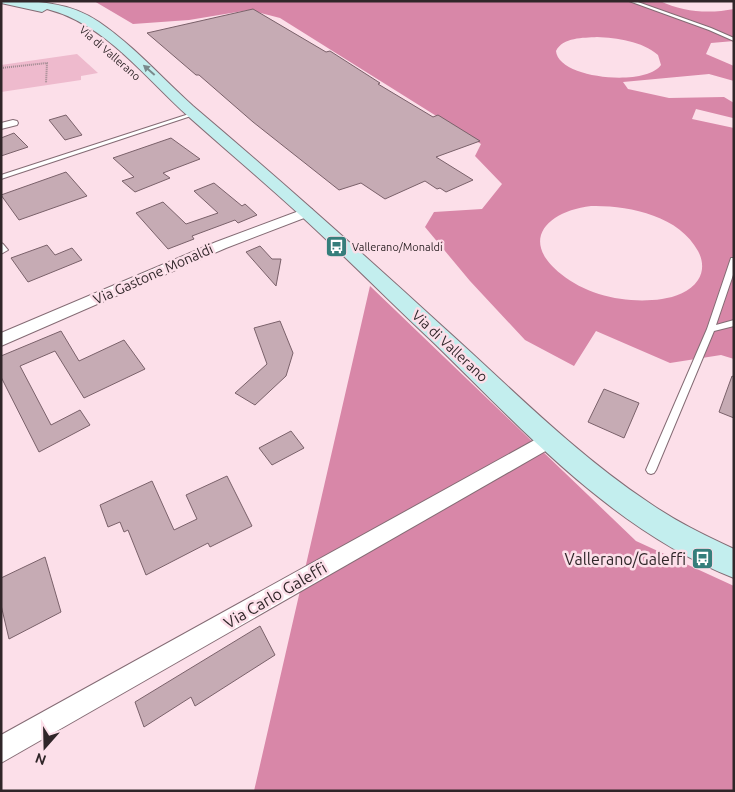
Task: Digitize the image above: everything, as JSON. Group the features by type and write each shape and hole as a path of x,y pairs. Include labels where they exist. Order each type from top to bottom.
{"street":[{"name":"Via di Vallerano","path":"4,1 61,16 77,24 94,40"},
{"name":"Via di Vallerano","path":"28,1 68,12 89,21 158,78 188,109 307,212 549,440 586,472 638,511 698,546 734,564"},
{"name":"Via di Vallerano","path":"139,78 188,109"},
{"path":"1,126 13,123"},
{"name":"Via Gastone Monaldi","path":"1,340 221,245 307,212"},
{"name":"Via Carlo Galeffi","path":"1,750 549,440"}],"lane":[{"path":"631,1 710,29 734,40"},
{"path":"1,177 188,109"},
{"path":"1,245 5,250 1,252"},
{"path":"651,470 711,330 734,260"},
{"path":"711,330 734,323"}],"path":[{"path":"1,68 37,61 47,63 46,83"}],"shaded area":[{"path":"94,1 660,1 678,8 696,11 734,9 734,41 711,43 706,54 734,66 734,81 709,74 623,82 628,89 669,98 724,97 734,103 733,118 696,109 692,119 734,128 734,359 721,355 670,363 596,331 574,366 525,340 470,281 425,227 434,212 482,209 502,184 475,156 481,144 280,18 249,10 189,20 133,24","holes":["597,37 621,39 645,46 658,55 661,65 652,72 622,78 586,74 560,61 556,51 563,43 574,39","591,206 636,210 665,221 678,229 689,239 700,254 702,269 698,280 687,291 662,299 649,300 609,297 572,282 548,262 542,250 540,239 544,229 551,221 562,214"]},
{"path":"77,54 98,73 81,76 81,80 1,92 1,65"},
{"path":"370,286 636,541 734,586 734,791 254,791"}],"building":[{"path":"253,9 326,52 330,51 380,83 378,84 433,117 438,115 480,141 436,157 473,180 446,192 440,188 437,189 425,181 385,199 361,183 339,190 253,122 147,33"},
{"path":"66,115 82,135 65,140 49,120"},
{"path":"14,133 28,147 1,156 1,138"},
{"path":"171,138 200,159 163,173 170,178 135,192 122,181 134,177 113,158"},
{"path":"66,172 87,196 19,220 1,195"},
{"path":"214,183 242,206 245,204 257,215 238,223 235,220 192,236 194,239 168,249 136,213 163,202 186,224 218,213 194,191"},
{"path":"47,245 55,255 72,248 82,260 28,282 11,258"},
{"path":"260,246 272,259 281,259 276,286 246,252"},
{"path":"280,321 293,353 286,376 255,405 235,393 267,364 254,328"},
{"path":"61,331 79,361 124,340 145,369 84,398 55,351 20,366 51,425 80,410 90,425 39,452 1,377 1,356"},
{"path":"732,376 734,377 734,418 719,412"},
{"path":"604,389 639,403 624,438 588,422"},
{"path":"291,431 304,448 272,465 259,448"},
{"path":"227,476 252,526 210,547 208,543 146,575 128,530 124,532 120,522 108,527 100,505 152,481 174,530 197,519 186,495"},
{"path":"45,557 61,612 9,639 1,605 1,578"},
{"path":"260,626 275,655 195,706 191,697 144,727 135,702"}],"place":[{"name":"Vallerano/Monaldi","path":"336,247"},
{"name":"Vallerano/Galeffi","path":"702,559"}]}
